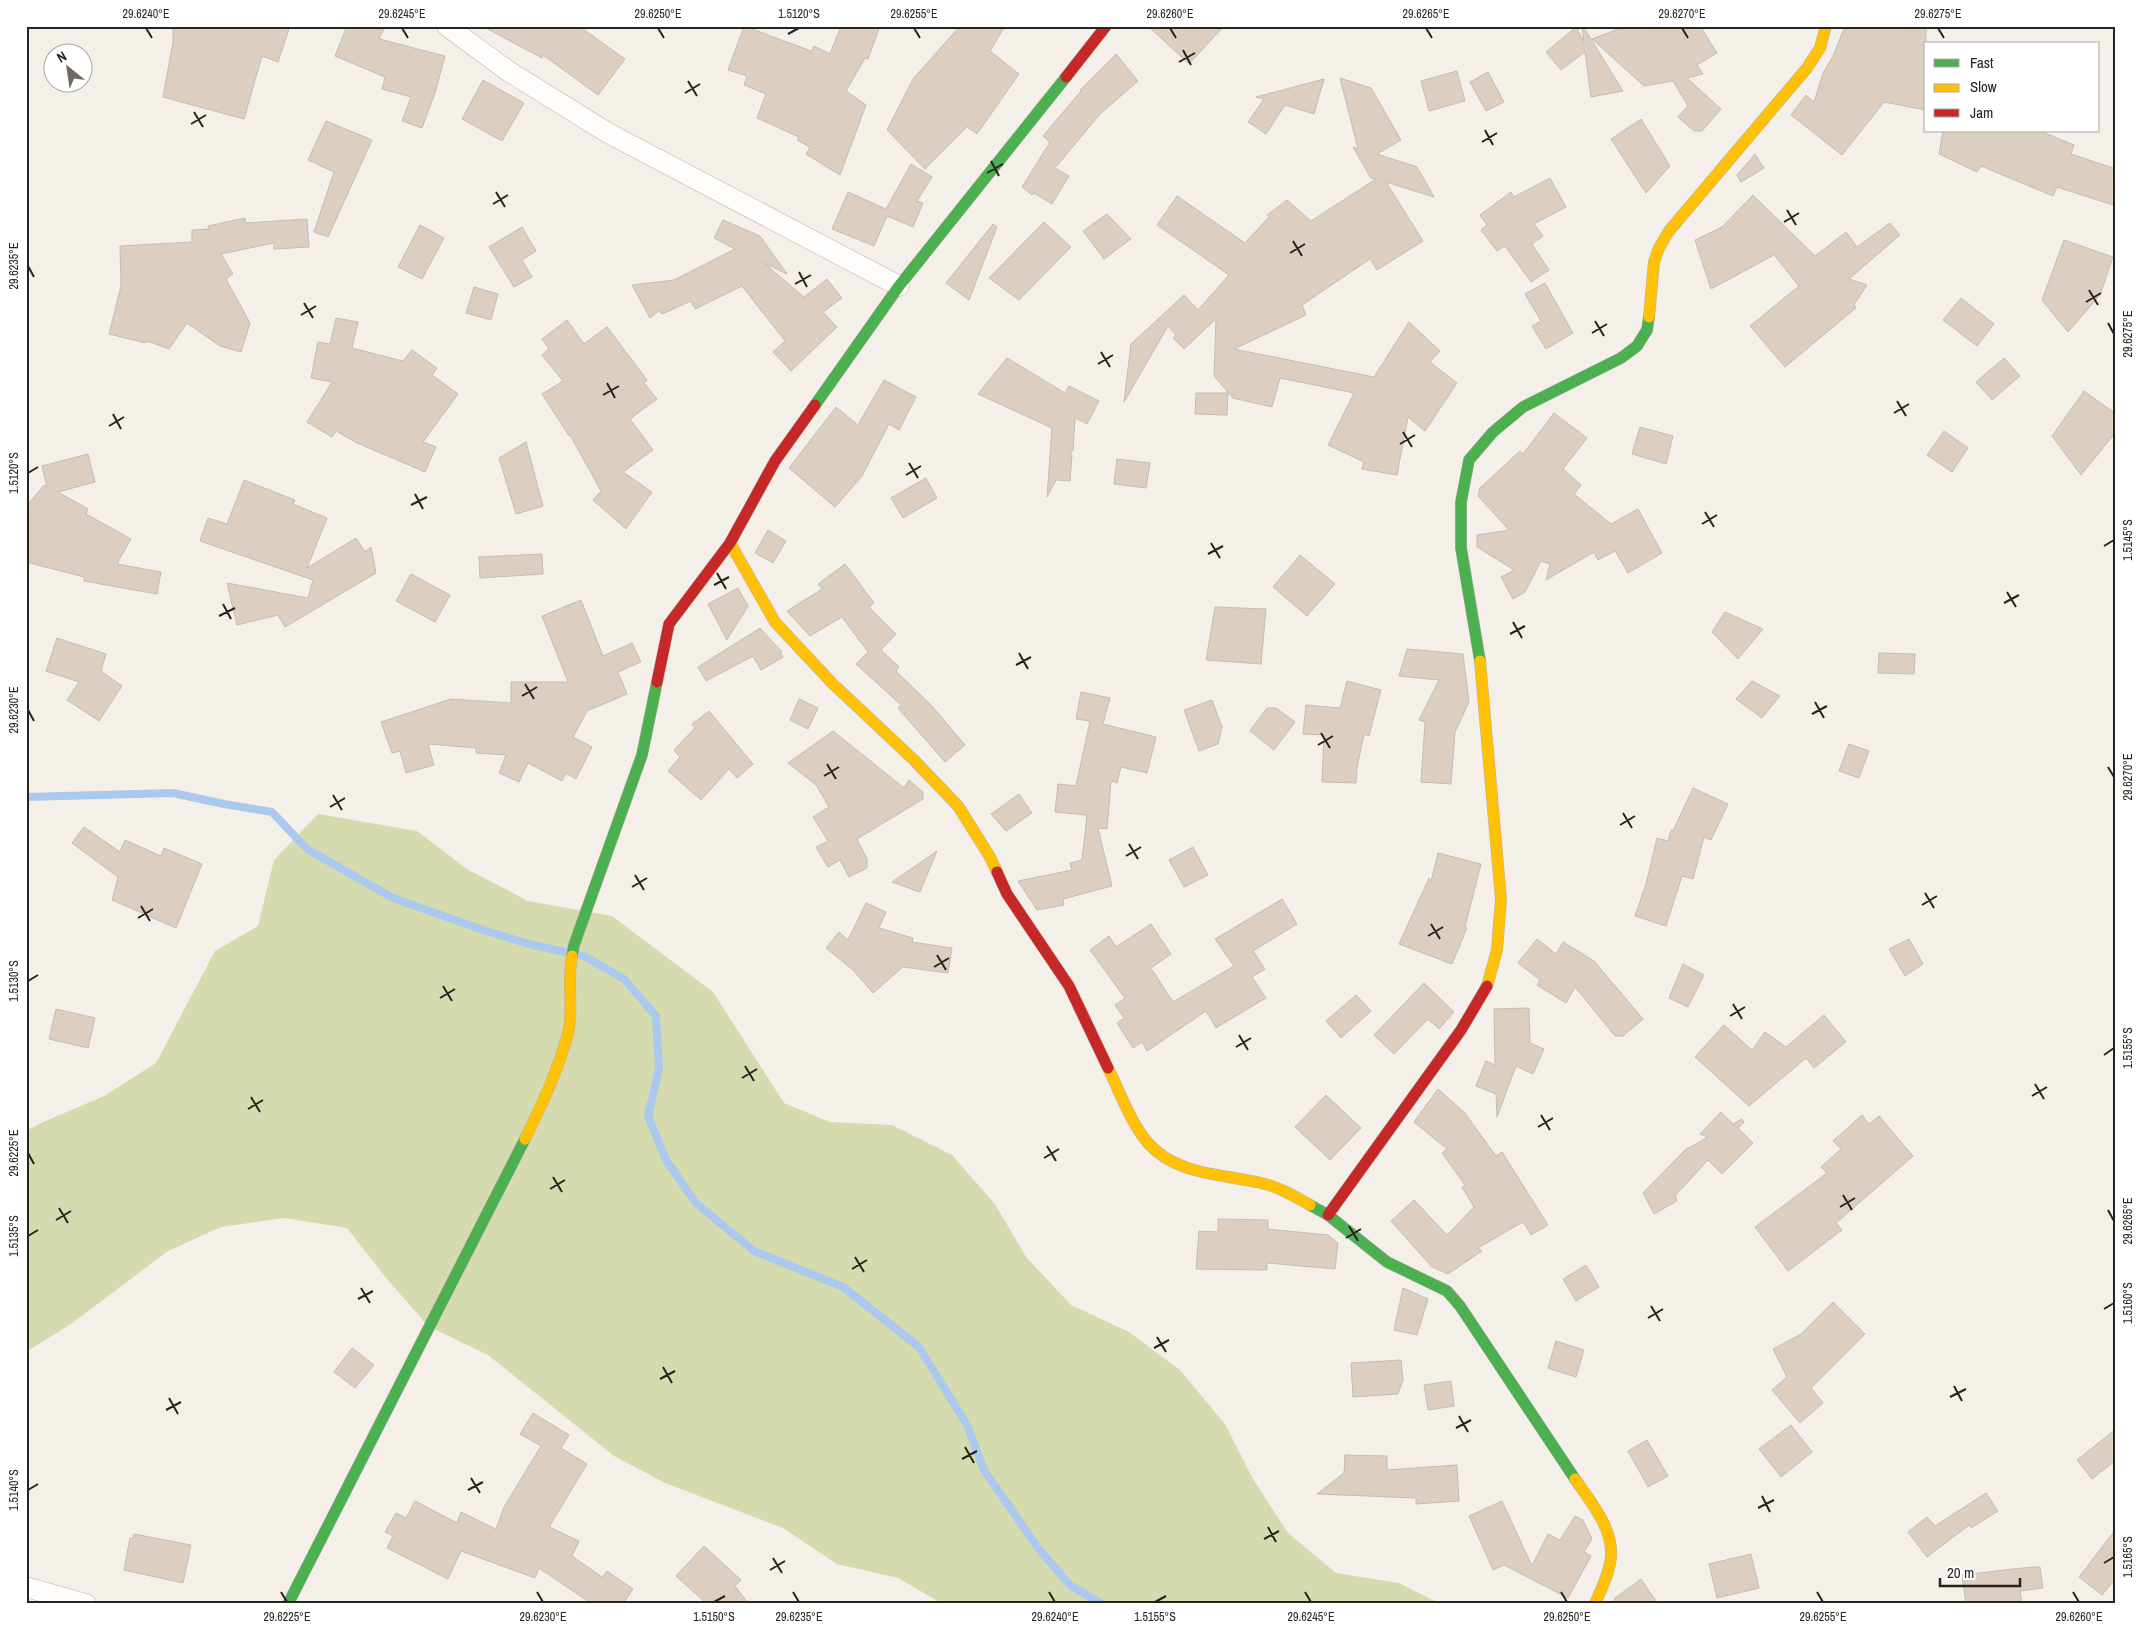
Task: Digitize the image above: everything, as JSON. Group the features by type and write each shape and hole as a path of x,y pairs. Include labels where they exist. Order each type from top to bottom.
{"street":[{"path":"448,26 508,71 608,134 899,286"},
{"path":"288,1604 402,1377 532,1126 556,1072 569,1027 569,971 574,945 642,755 669,624 730,543 775,461 899,286 1106,26"},
{"path":"1328,1215 1461,1030 1487,986 1497,950 1501,899 1482,674 1461,548 1461,502 1469,460 1493,432 1523,407 1621,358 1637,346 1647,330 1651,308 1654,262 1659,248 1682,214 1807,68 1820,48 1826,26"},
{"path":"730,543 775,622 832,683 914,760 958,806 990,857 1007,894 1068,986 1133,1119 1147,1142 1165,1160 1195,1171 1261,1182 1282,1189 1328,1215 1387,1262 1447,1291 1460,1306 1532,1413 1599,1518 1608,1538 1611,1551 1610,1564 1596,1604"},
{"path":"26,1587 86,1604"}],"green space":[{"path":"318,814 417,831 467,869 528,901 612,916 713,992 784,1103 830,1122 892,1125 952,1155 995,1204 1026,1257 1071,1305 1129,1332 1180,1370 1225,1424 1253,1479 1288,1533 1336,1573 1399,1583 1441,1604 943,1604 898,1578 837,1564 783,1528 665,1483 614,1456 488,1355 428,1326 387,1279 347,1228 284,1218 221,1227 168,1251 71,1324 26,1352 26,1131 104,1096 156,1063 215,951 258,926 274,860"}],"building":[{"path":"173,26 290,26 278,62 262,56 244,119 163,97 173,42"},
{"path":"347,26 385,26 379,39 445,56 435,93 422,128 402,121 411,97 382,89 385,77 335,56"},
{"path":"482,26 579,26 625,59 598,95 543,55 542,58"},
{"path":"744,26 811,51 814,46 830,54 841,26 880,26 868,59 865,58 846,91 866,105 840,175 806,154 810,147 797,140 799,137 757,118 766,94 744,85 747,76 728,70"},
{"path":"960,26 1005,26 990,51 1019,74 977,134 967,127 925,169 887,130 913,79"},
{"path":"1148,26 1224,26 1189,64"},
{"path":"1582,26 1623,91 1591,97 1585,52 1561,70 1546,52 1576,27 1584,42"},
{"path":"1626,26 1700,26 1717,53 1697,65 1703,74 1687,78 1721,109 1702,131 1694,131 1678,117 1688,106 1673,81 1644,86 1592,39"},
{"path":"1845,26 1926,26 1926,42 1924,42 1924,110 1884,102 1842,155 1791,115 1806,95 1814,102 1823,73 1833,56"},
{"path":"1116,54 1138,81 1100,114 1055,168 1069,176 1052,204 1034,193 1032,195 1022,187 1050,142 1043,136 1080,90"},
{"path":"1457,71 1465,101 1429,111 1421,81"},
{"path":"1488,72 1504,102 1486,111 1470,82"},
{"path":"1340,78 1371,88 1401,140 1377,154 1417,167 1434,197 1386,182 1423,241 1377,270 1370,259 1302,305 1306,315 1234,349 1374,377 1409,322 1440,351 1430,362 1457,383 1425,431 1408,417 1397,475 1362,469 1364,462 1328,445 1354,393 1280,378 1272,407 1233,398 1214,376 1216,319 1184,349 1173,338 1176,335 1168,326 1124,402 1131,344 1184,295 1198,310 1229,275 1157,225 1177,196 1245,243 1269,217 1267,215 1287,200 1311,221 1376,179 1371,178 1353,147 1358,149"},
{"path":"1324,79 1314,114 1285,105 1266,134 1248,122 1264,99 1256,97"},
{"path":"483,80 524,103 502,141 462,119"},
{"path":"1641,119 1670,166 1646,193 1611,139"},
{"path":"326,121 372,140 328,237 314,232 334,172 308,160"},
{"path":"1943,132 2042,132 2074,145 2071,154 2116,169 2116,206 2057,187 2053,196 1981,166 1977,172 1939,154"},
{"path":"1755,154 1764,168 1741,182 1737,175"},
{"path":"911,164 932,177 917,201 923,203 913,227 887,216 874,246 832,229 848,192 886,209"},
{"path":"1550,178 1566,207 1534,224 1543,236 1532,244 1549,270 1531,282 1505,246 1497,251 1481,230 1487,225 1480,215 1511,192 1514,197"},
{"path":"1753,195 1815,256 1846,232 1857,247 1890,223 1900,235 1849,279 1867,285 1854,305 1856,308 1785,367 1750,326 1799,286 1774,255 1711,289 1695,240 1722,227"},
{"path":"1107,214 1131,239 1104,259 1083,231"},
{"path":"245,218 246,223 307,219 309,247 274,249 274,243 221,254 233,274 226,279 250,323 241,352 220,346 187,323 169,349 147,341 146,343 109,334 121,286 120,246 192,242 192,230 209,229 208,226"},
{"path":"723,220 760,236 787,274 764,263 804,297 827,279 842,298 823,312 837,327 791,371 773,352 785,341 742,286 695,309 691,301 662,314 659,311 650,318 632,285 674,280 735,249 714,238"},
{"path":"1044,222 1071,247 1019,300 989,278"},
{"path":"993,224 997,227 969,300 946,283"},
{"path":"420,225 444,238 422,279 398,267"},
{"path":"522,227 536,251 522,260 532,277 514,287 489,247"},
{"path":"2064,240 2113,257 2100,295 2068,332 2042,300"},
{"path":"1545,283 1573,333 1546,349 1532,326 1541,321 1525,294"},
{"path":"474,287 498,294 491,320 466,313"},
{"path":"1961,298 1994,324 1977,346 1943,320"},
{"path":"336,318 358,322 352,348 403,361 412,350 437,368 432,375 458,394 423,442 436,447 425,472 357,443 336,431 332,437 307,422 332,382 311,378 318,342 330,344"},
{"path":"567,320 584,344 607,327 647,380 644,383 657,399 630,419 653,450 623,472 652,492 626,529 593,500 601,491 570,435 542,394 563,381 542,355 549,349 542,339"},
{"path":"1007,358 1065,393 1069,386 1099,401 1087,424 1075,418 1073,450 1070,454 1072,455 1070,481 1056,480 1047,497 1052,428 978,394"},
{"path":"2004,358 2020,376 1992,400 1976,382"},
{"path":"884,380 916,397 899,430 889,424 862,476 835,507 789,468 836,407 858,425"},
{"path":"2084,391 2116,414 2116,432 2081,475 2052,436"},
{"path":"1196,393 1228,393 1227,415 1195,414"},
{"path":"1554,413 1587,438 1563,469 1581,485 1574,494 1611,524 1638,509 1662,553 1628,573 1615,551 1598,560 1594,552 1546,580 1550,564 1541,561 1525,592 1513,599 1501,577 1514,570 1477,547 1477,535 1509,530 1478,496 1480,488 1520,451 1523,454"},
{"path":"1640,427 1673,436 1666,464 1632,454"},
{"path":"1944,431 1968,448 1952,472 1927,455"},
{"path":"526,442 543,506 516,514 499,458"},
{"path":"88,454 95,482 58,492 88,509 86,514 131,539 117,564 161,572 157,594 84,581 84,577 26,562 26,507 44,485 47,487 42,466"},
{"path":"1117,459 1150,463 1146,488 1114,484"},
{"path":"926,478 937,498 903,518 891,498"},
{"path":"244,480 295,500 293,504 327,518 307,568 356,538 365,552 371,547 376,573 285,627 278,615 237,625 227,583 308,598 313,580 200,541 208,518 227,524"},
{"path":"768,530 786,541 773,563 755,553"},
{"path":"542,554 543,574 480,578 479,557"},
{"path":"1300,555 1335,584 1307,616 1273,587"},
{"path":"845,564 874,603 869,607 896,634 881,650 899,667 896,671 932,706 965,745 945,762 898,708 901,705 856,664 868,652 842,617 810,636 787,611 822,589 818,584"},
{"path":"411,574 450,595 435,622 396,601"},
{"path":"738,588 748,606 727,640 708,604"},
{"path":"581,600 603,656 632,643 641,662 618,672 627,694 587,711 573,737 592,747 576,779 566,773 562,781 528,763 519,782 499,773 506,755 476,753 476,748 428,744 434,765 406,773 400,751 392,753 381,722 451,699 511,703 511,682 568,682 542,616"},
{"path":"1215,607 1266,609 1261,664 1206,660"},
{"path":"1725,612 1763,629 1738,659 1712,632"},
{"path":"760,628 782,652 780,653 783,657 761,670 753,656 706,681 698,667"},
{"path":"57,638 106,654 101,671 122,686 99,721 67,700 79,682 46,671"},
{"path":"1407,649 1463,654 1469,702 1455,732 1451,784 1421,782 1425,722 1419,720 1439,680 1399,676"},
{"path":"1879,653 1915,654 1914,674 1878,673"},
{"path":"1347,681 1381,690 1369,736 1364,734 1356,783 1322,782 1324,735 1303,734 1306,705 1340,708"},
{"path":"1752,681 1780,696 1762,718 1736,699"},
{"path":"1081,692 1110,698 1103,724 1156,737 1147,773 1121,767 1117,783 1111,781 1107,829 1098,828 1112,886 1063,899 1064,905 1037,910 1018,881 1072,870 1070,863 1082,860 1087,815 1055,812 1058,784 1076,786 1090,721 1076,719"},
{"path":"799,699 818,708 808,729 790,720"},
{"path":"1212,700 1222,727 1218,744 1199,751 1184,710"},
{"path":"1267,708 1276,708 1295,722 1274,750 1250,731"},
{"path":"709,711 753,764 737,778 729,769 701,800 668,771 680,757 674,750 695,728 692,724"},
{"path":"833,731 904,788 909,780 923,792 923,799 857,839 867,859 867,868 849,877 840,860 828,867 816,847 828,841 813,817 829,807 816,785 788,763"},
{"path":"1849,744 1869,751 1859,778 1839,771"},
{"path":"1693,788 1728,804 1711,840 1704,837 1693,879 1682,876 1666,926 1635,916 1646,884 1657,838 1668,841 1671,830 1673,831"},
{"path":"1019,794 1032,813 1006,831 991,814"},
{"path":"84,827 120,852 125,840 161,856 164,848 202,864 176,928 112,900 118,877 72,843"},
{"path":"1193,847 1208,875 1184,887 1169,860"},
{"path":"937,851 920,892 892,882"},
{"path":"1438,853 1481,864 1465,927 1467,928 1452,964 1399,944 1429,878 1431,882"},
{"path":"1282,899 1297,924 1253,951 1265,969 1252,977 1266,998 1216,1028 1206,1011 1147,1051 1142,1042 1133,1048 1117,1023 1124,1018 1115,1005 1125,998 1090,950 1109,936 1116,947 1151,924 1171,954 1151,968 1173,1002 1234,966 1215,939"},
{"path":"866,903 886,912 879,928 913,938 912,942 952,948 948,973 903,967 873,993 853,970 826,948 839,932 848,940"},
{"path":"1537,939 1556,954 1563,942 1594,961 1643,1019 1623,1036 1615,1036 1575,987 1566,1003 1537,985 1540,980 1518,963"},
{"path":"1909,939 1923,964 1905,976 1889,949"},
{"path":"1683,964 1704,975 1688,1007 1669,998"},
{"path":"1424,983 1454,1012 1439,1029 1428,1019 1394,1054 1374,1035"},
{"path":"1356,995 1371,1011 1341,1038 1326,1021"},
{"path":"1529,1008 1530,1043 1544,1049 1533,1074 1516,1066 1497,1117 1496,1094 1476,1086 1486,1061 1495,1065 1494,1009"},
{"path":"56,1009 95,1018 88,1048 49,1039"},
{"path":"1824,1015 1846,1042 1814,1068 1806,1058 1749,1106 1695,1057 1724,1025 1752,1050 1765,1032 1786,1047"},
{"path":"1438,1089 1464,1112 1496,1156 1502,1152 1548,1225 1531,1235 1523,1222 1478,1248 1482,1251 1448,1274 1432,1267 1391,1221 1414,1200 1447,1235 1474,1207 1462,1187 1465,1185 1442,1153 1447,1149 1414,1122"},
{"path":"1326,1095 1361,1128 1330,1160 1295,1127"},
{"path":"1721,1112 1733,1124 1742,1119 1744,1122 1738,1128 1753,1143 1722,1174 1708,1160 1675,1196 1677,1201 1654,1214 1643,1193 1685,1150 1708,1137 1700,1134"},
{"path":"1862,1115 1869,1124 1879,1116 1913,1156 1836,1223 1842,1230 1788,1271 1755,1227 1827,1173 1821,1167 1841,1149 1833,1141"},
{"path":"1218,1219 1268,1220 1268,1229 1328,1235 1338,1243 1335,1269 1267,1263 1267,1270 1196,1269 1199,1231 1218,1232"},
{"path":"1586,1265 1599,1287 1576,1301 1563,1279"},
{"path":"1403,1288 1428,1299 1417,1335 1394,1330"},
{"path":"1833,1302 1865,1334 1811,1388 1823,1403 1800,1423 1772,1390 1787,1377 1773,1349 1801,1334"},
{"path":"1556,1341 1584,1350 1576,1377 1548,1368"},
{"path":"352,1348 374,1365 355,1388 334,1372"},
{"path":"1401,1360 1403,1380 1398,1394 1353,1397 1351,1363"},
{"path":"1451,1381 1454,1406 1428,1410 1424,1385"},
{"path":"533,1413 569,1435 561,1448 587,1464 549,1527 579,1541 572,1556 602,1577 607,1571 633,1589 623,1604 592,1604 539,1568 535,1578 461,1551 448,1579 387,1548 393,1536 385,1532 396,1513 406,1518 415,1501 457,1523 461,1512 496,1529 504,1507 541,1446 520,1434"},
{"path":"1791,1425 1812,1452 1781,1477 1759,1449"},
{"path":"2116,1429 2116,1460 2092,1479 2077,1460"},
{"path":"1647,1440 1668,1476 1648,1487 1628,1451"},
{"path":"1345,1455 1387,1456 1387,1470 1457,1465 1459,1501 1416,1504 1416,1498 1317,1494 1344,1473"},
{"path":"1986,1493 1998,1511 1971,1528 1969,1525 1927,1557 1908,1532 1927,1517 1935,1526"},
{"path":"1502,1501 1532,1566 1548,1534 1560,1540 1575,1516 1583,1520 1592,1539 1584,1552 1591,1556 1568,1598 1504,1565 1493,1570 1469,1516"},
{"path":"2116,1529 2116,1578 2102,1595 2079,1577"},
{"path":"134,1534 191,1545 183,1583 124,1570 130,1538 133,1538"},
{"path":"704,1546 741,1580 735,1586 749,1604 707,1604 676,1576"},
{"path":"1751,1554 1759,1588 1717,1598 1709,1564"},
{"path":"2040,1567 2043,1588 2020,1591 2022,1604 1966,1604 1962,1575"},
{"path":"1641,1579 1658,1604 1612,1604 1615,1598"}],"waterway":[{"path":"26,797 173,793 272,812 307,849 393,898 486,931 533,945 584,956 624,979 656,1016 659,1069 648,1116 666,1160 696,1203 754,1251 843,1287 919,1347 967,1425 984,1470 1038,1548 1070,1585 1102,1604"}],"traffic: fast":[{"path":"815,405 899,286 1066,77"},
{"path":"1480,661 1461,548 1461,502 1469,460 1493,432 1523,407 1621,358 1637,346 1647,330 1649,317"},
{"path":"572,956 574,945 642,755 657,682"},
{"path":"288,1604 525,1139"},
{"path":"1310,1205 1328,1215 1387,1262 1447,1291 1460,1306 1575,1479"}],"traffic: slow":[{"path":"1649,317 1654,262 1659,248 1669,231 1807,68 1820,48 1826,26"},
{"path":"730,543 775,622 832,683 914,760 958,806 990,857 997,872"},
{"path":"1480,661 1501,899 1497,950 1487,986"},
{"path":"525,1139 556,1071 569,1029 572,956"},
{"path":"1108,1068 1136,1126 1148,1143 1159,1154 1200,1172 1274,1187 1310,1205"},
{"path":"1575,1479 1599,1515 1611,1546 1609,1569 1595,1604"}],"traffic: jam":[{"path":"1066,77 1106,26"},
{"path":"657,682 669,624 730,543 775,461 815,405"},
{"path":"997,872 1007,894 1069,986 1108,1068"},
{"path":"1328,1215 1461,1030 1487,986"}]}
